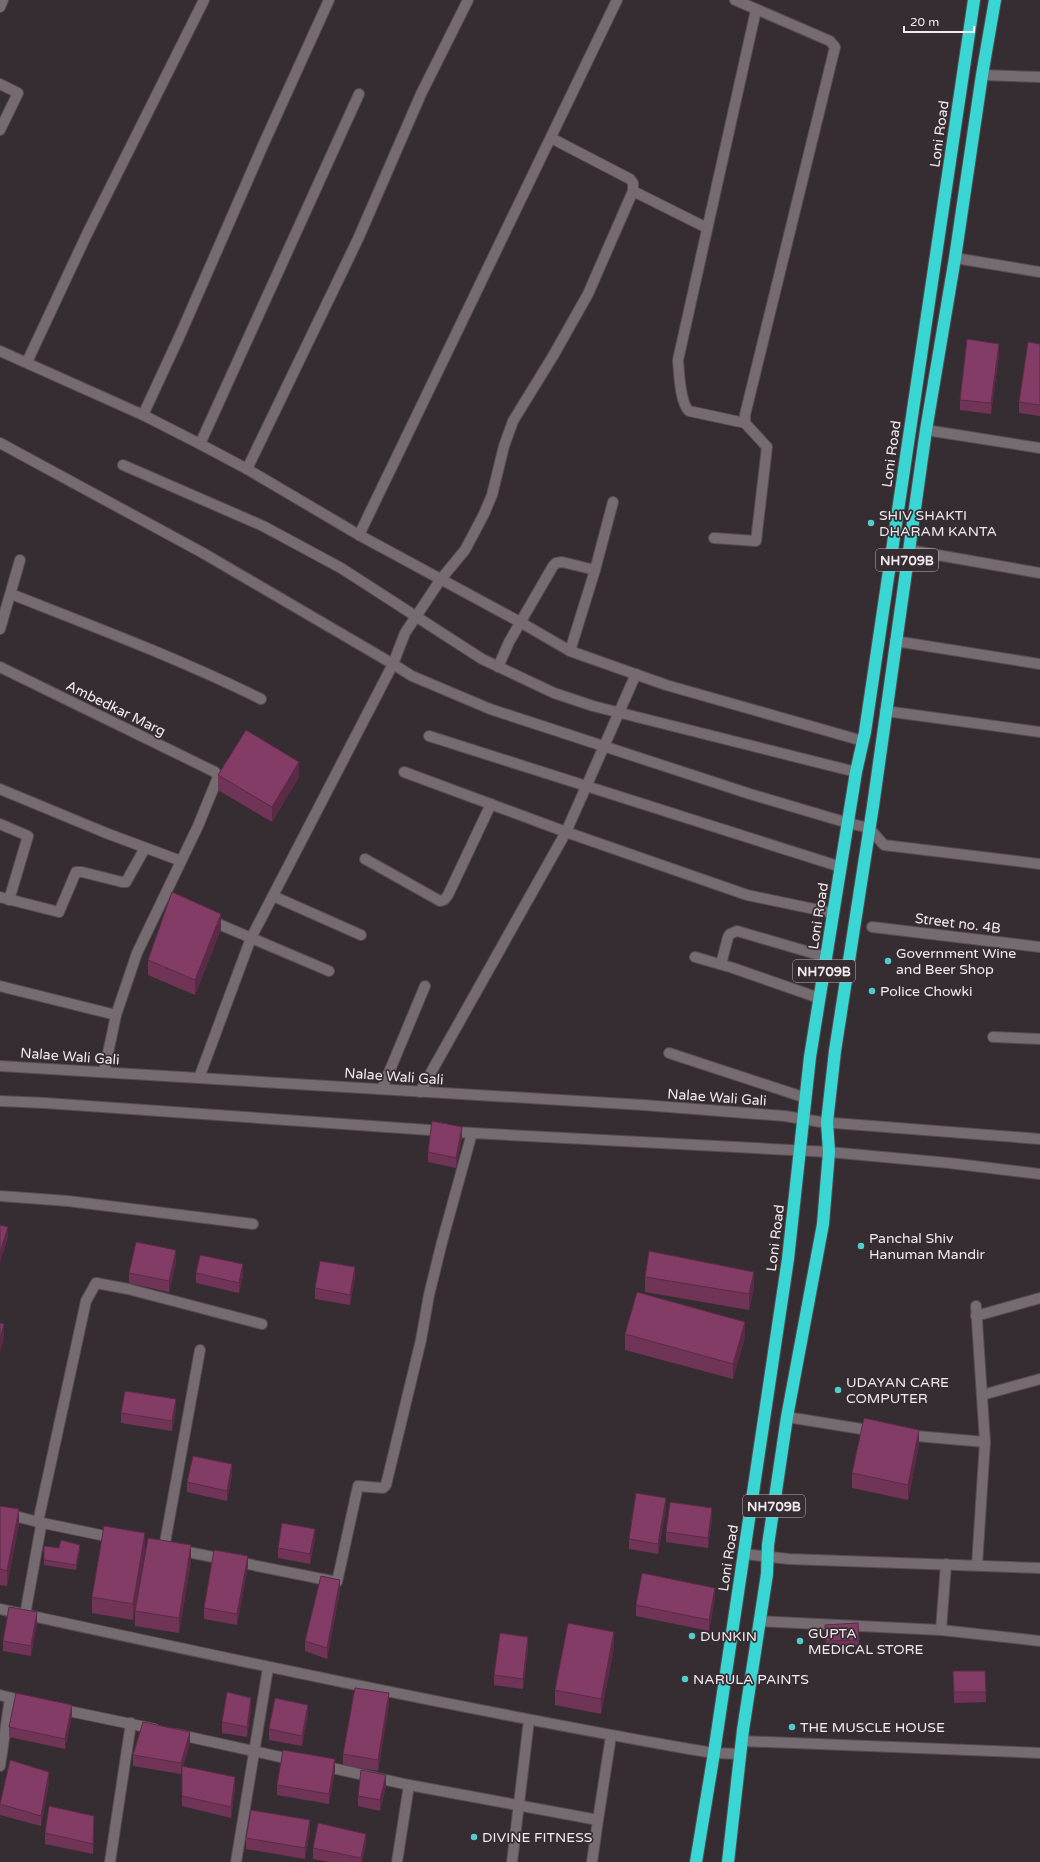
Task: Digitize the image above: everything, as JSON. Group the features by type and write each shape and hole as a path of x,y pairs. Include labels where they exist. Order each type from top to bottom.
{"highway":[{"name":"Loni Road","path":"696,1862 714,1753 787,1267 800,1154 802,1119 806,1098 810,1057 856,772 863,741 974,0"},
{"name":"NH709B","path":"728,1862 742,1741 767,1574 767,1556 787,1417 823,1224 828,1152 827,1122 835,1051 869,828 926,430 955,258 982,75 996,0"}],"street":[{"path":"0,7 4,0"},
{"path":"27,362 87,234 204,0"},
{"path":"143,415 329,0"},
{"path":"247,469 358,239 421,94 468,0"},
{"path":"359,534 551,138 616,0"},
{"path":"735,0 830,41 834,47 834,53 745,415 745,423"},
{"path":"714,538 756,541 767,446 745,423 689,411 683,402 678,360 756,10"},
{"path":"982,75 1040,76"},
{"path":"0,84 18,93 0,130"},
{"path":"200,444 359,94"},
{"path":"199,1078 251,938 394,664 405,633 441,579 465,550 484,514 492,495 504,446 513,421 539,380 588,294 633,191 633,183 630,179 551,138"},
{"path":"633,191 707,228"},
{"path":"955,258 1040,272"},
{"path":"0,351 143,415 200,444 570,651 666,685 863,741"},
{"path":"926,430 1040,448"},
{"path":"0,443 203,553 394,664 412,676 490,709 750,794 869,828 884,845 1040,864"},
{"path":"123,465 263,526 341,568 482,659 554,693 592,706 856,772"},
{"path":"570,651 595,570 613,502"},
{"path":"908,550 1040,573"},
{"path":"0,629 2,611 10,594 20,560"},
{"path":"498,667 520,622 556,563 562,562 595,570"},
{"path":"10,594 132,642 228,683 261,699"},
{"path":"895,642 1040,664"},
{"name":"Ambedkar Marg","path":"0,667 217,774 218,777 181,861"},
{"path":"420,1092 566,832 636,674"},
{"path":"885,711 1040,732"},
{"path":"429,736 841,867"},
{"path":"404,772 566,832 747,895 833,913"},
{"path":"0,789 145,848 181,861 166,902 137,953 116,1015 104,1072"},
{"path":"365,859 440,901 444,900 448,895 491,804"},
{"path":"0,824 28,836 4,899 59,912 76,872 126,882 145,848"},
{"path":"273,896 361,935"},
{"path":"199,916 329,971"},
{"name":"Street no. 4B","path":"872,927 1040,947"},
{"path":"721,964 728,937 730,934 737,931 826,957"},
{"path":"695,957 721,964 819,998"},
{"path":"0,986 116,1015"},
{"path":"382,1089 425,986"},
{"path":"993,1037 1040,1039"},
{"path":"669,1053 806,1098"},
{"name":"Nalae Wali Gali","path":"0,1066 382,1089 785,1116 827,1122 1040,1139"},
{"path":"0,1101 52,1103 472,1133 800,1154 828,1152 949,1163 1040,1174"},
{"path":"200,1350 160,1547 337,1582 358,1486 383,1488 386,1485 421,1340 429,1295 472,1133"},
{"path":"0,1196 68,1201 253,1224"},
{"path":"25,1615 41,1526 38,1522 86,1300 96,1283 128,1289 262,1324"},
{"path":"977,1565 985,1442 976,1311 1040,1298"},
{"path":"982,1395 1040,1379"},
{"path":"787,1417 882,1432"},
{"path":"898,1434 985,1442"},
{"path":"0,1512 38,1522 127,1540"},
{"path":"744,1554 797,1559 1040,1568"},
{"path":"941,1630 946,1564"},
{"path":"0,1609 268,1668 529,1720 611,1736 714,1753 741,1754"},
{"path":"759,1621 941,1630 1040,1641"},
{"path":"236,1862 256,1751 268,1668"},
{"path":"0,1766 5,1697 409,1785 598,1820"},
{"path":"512,1862 520,1806 529,1720"},
{"path":"110,1862 131,1724"},
{"path":"592,1862 611,1736"},
{"path":"742,1741 1040,1753"},
{"path":"397,1862 409,1785"}],"building":[{"path":"967,339 999,344 991,403 960,400"},
{"path":"1028,342 1040,344 1040,405 1019,402"},
{"path":"246,730 299,762 272,807 218,775"},
{"path":"172,892 221,914 195,980 148,960"},
{"path":"432,1121 462,1127 456,1158 428,1152"},
{"path":"0,1225 8,1227 0,1252"},
{"path":"136,1242 176,1250 169,1281 129,1273"},
{"path":"649,1251 754,1272 749,1294 645,1277"},
{"path":"200,1255 243,1264 239,1283 196,1273"},
{"path":"320,1261 355,1267 350,1295 315,1288"},
{"path":"637,1292 745,1322 733,1364 625,1334"},
{"path":"0,1323 4,1324 0,1338"},
{"path":"125,1391 176,1399 172,1421 121,1413"},
{"path":"864,1418 919,1430 908,1485 852,1473"},
{"path":"193,1456 232,1464 227,1491 187,1482"},
{"path":"636,1493 666,1498 658,1544 629,1539"},
{"path":"670,1502 712,1508 708,1538 666,1532"},
{"path":"0,1506 19,1509 7,1571 0,1569"},
{"path":"282,1523 315,1529 310,1554 278,1548"},
{"path":"104,1526 145,1533 133,1604 92,1597"},
{"path":"148,1538 191,1545 179,1618 135,1611"},
{"path":"61,1540 80,1545 76,1565 44,1560 44,1546 59,1548"},
{"path":"214,1550 248,1556 237,1614 204,1608"},
{"path":"642,1573 715,1588 709,1620 636,1605"},
{"path":"321,1576 340,1580 327,1648 305,1641"},
{"path":"9,1607 37,1612 31,1646 3,1641"},
{"path":"568,1623 614,1632 601,1699 555,1690"},
{"path":"858,1623 859,1640 826,1641 825,1625"},
{"path":"500,1633 528,1637 523,1679 494,1675"},
{"path":"953,1671 985,1671 986,1692 954,1692"},
{"path":"355,1688 389,1693 378,1760 343,1754"},
{"path":"227,1692 251,1698 247,1727 222,1722"},
{"path":"16,1693 72,1705 65,1739 9,1727"},
{"path":"275,1698 308,1705 302,1736 269,1729"},
{"path":"143,1722 190,1732 181,1763 133,1755"},
{"path":"283,1750 335,1759 329,1794 277,1785"},
{"path":"10,1760 49,1772 41,1816 0,1804"},
{"path":"182,1766 235,1777 231,1807 182,1796"},
{"path":"361,1770 386,1775 380,1800 358,1796"},
{"path":"49,1806 94,1816 93,1844 45,1833"},
{"path":"251,1810 310,1820 305,1848 246,1838"},
{"path":"318,1823 366,1834 361,1858 313,1848"}],"place":[{"name":"SHIV SHAKTI DHARAM KANTA","path":"871,523"},
{"name":"Government Wine and Beer Shop","path":"888,961"},
{"name":"Police Chowki","path":"872,991"},
{"name":"Panchal Shiv Hanuman Mandir","path":"861,1246"},
{"name":"UDAYAN CARE COMPUTER","path":"838,1390"},
{"name":"DUNKIN","path":"692,1636"},
{"name":"GUPTA MEDICAL STORE","path":"800,1641"},
{"name":"NARULA PAINTS","path":"685,1679"},
{"name":"THE MUSCLE HOUSE","path":"792,1727"},
{"name":"DIVINE FITNESS","path":"474,1837"}]}
